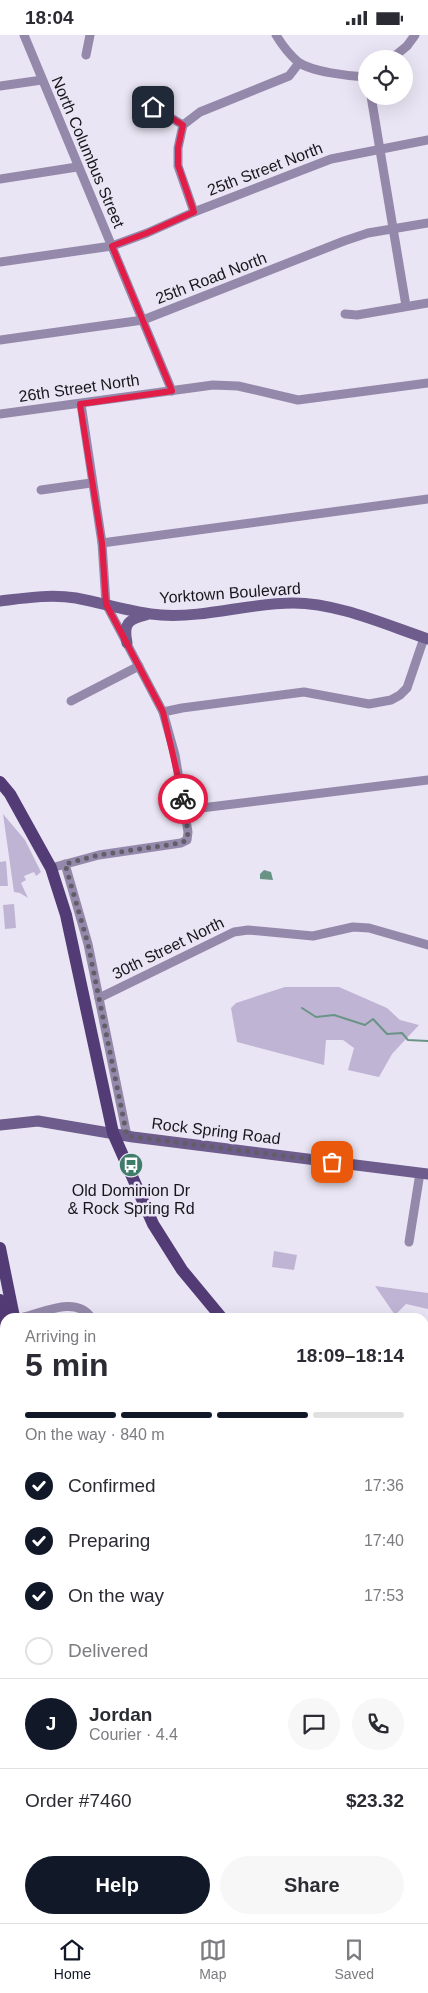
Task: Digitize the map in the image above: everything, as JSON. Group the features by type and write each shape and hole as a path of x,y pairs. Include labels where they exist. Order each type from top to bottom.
{"main road":[{"path":"0,782 10,794 51,868 66,915 112,1133 153,1224 182,1271 218,1313"},
{"path":"0,796 21,816"},
{"path":"0,1248 13,1313"},
{"path":"0,1300 3,1313"}],"street":[{"name":"North Columbus Street","path":"24,35 77,167 144,320 172,391"},
{"path":"86,55 90,35"},
{"path":"276,35 299,63 346,76 358,77"},
{"path":"403,50 408,46 415,35"},
{"path":"194,212 178,165 178,148 183,125 200,112 289,75 299,63"},
{"path":"0,86 42,80"},
{"path":"138,98 183,125"},
{"path":"373,105 406,306"},
{"name":"25th Street North","path":"0,263 112,246 331,159 428,140"},
{"path":"0,179 77,167"},
{"name":"25th Road North","path":"0,340 144,320 344,241 368,233 428,223"},
{"path":"345,314 357,315 428,303"},
{"name":"26th Street North","path":"0,414 213,385 238,387 298,400 428,383"},
{"path":"51,868 99,855 181,843 187,840 185,810 175,755 163,712 106,604 102,543 80,404"},
{"path":"41,490 91,483"},
{"path":"102,543 428,499"},
{"name":"Yorktown Boulevard","path":"0,601 62,596 150,614 183,615 269,604 305,603 331,607 426,639"},
{"path":"126,643 125,633 129,622 136,617 150,614"},
{"path":"163,712 304,692 369,704 391,701 407,688 426,639"},
{"path":"71,701 139,666"},
{"path":"185,810 428,781"},
{"path":"65,864 88,944 127,1136"},
{"name":"30th Street North","path":"99,998 234,932 248,930 313,936 353,927 369,928 428,945"},
{"name":"Rock Spring Road","path":"0,1125 38,1121 127,1136 424,1173"},
{"path":"409,1243 424,1173"},
{"path":"41,1313 72,1306 86,1313"}],"shaded area":[{"path":"3,814 25,840 41,872 36,876 34,872 24,876 26,880 21,883 28,898 14,892"},
{"path":"6,861 8,886 0,886 0,862"},
{"path":"264,870 271,872 273,880 260,879 260,874"},
{"path":"14,904 16,928 5,929 3,905"},
{"path":"285,987 339,987 387,1008 400,1020 419,1025 392,1054 379,1077 348,1070 354,1048 343,1040 326,1040 324,1065 237,1042 231,1008 236,1003"},
{"path":"274,1251 297,1255 294,1270 272,1267"},
{"path":"375,1286 428,1293 428,1309 406,1304 397,1313 394,1313"}],"waterway":[{"path":"302,1008 316,1017 334,1015 365,1025 373,1019 387,1034 402,1033 408,1040 428,1041"}],"way so far":[{"path":"183,799 188,832 187,840 181,843 99,855 65,864 88,944 127,1136 332,1162"}],"place":[{"name":"Old Dominion Dr & Rock Spring Rd","path":"131,1165"}],"route":[{"path":"153,107 183,125 178,148 178,165 183,185 194,212 112,246 172,391 80,404 102,543 106,604 163,712 175,755 183,799"}]}
